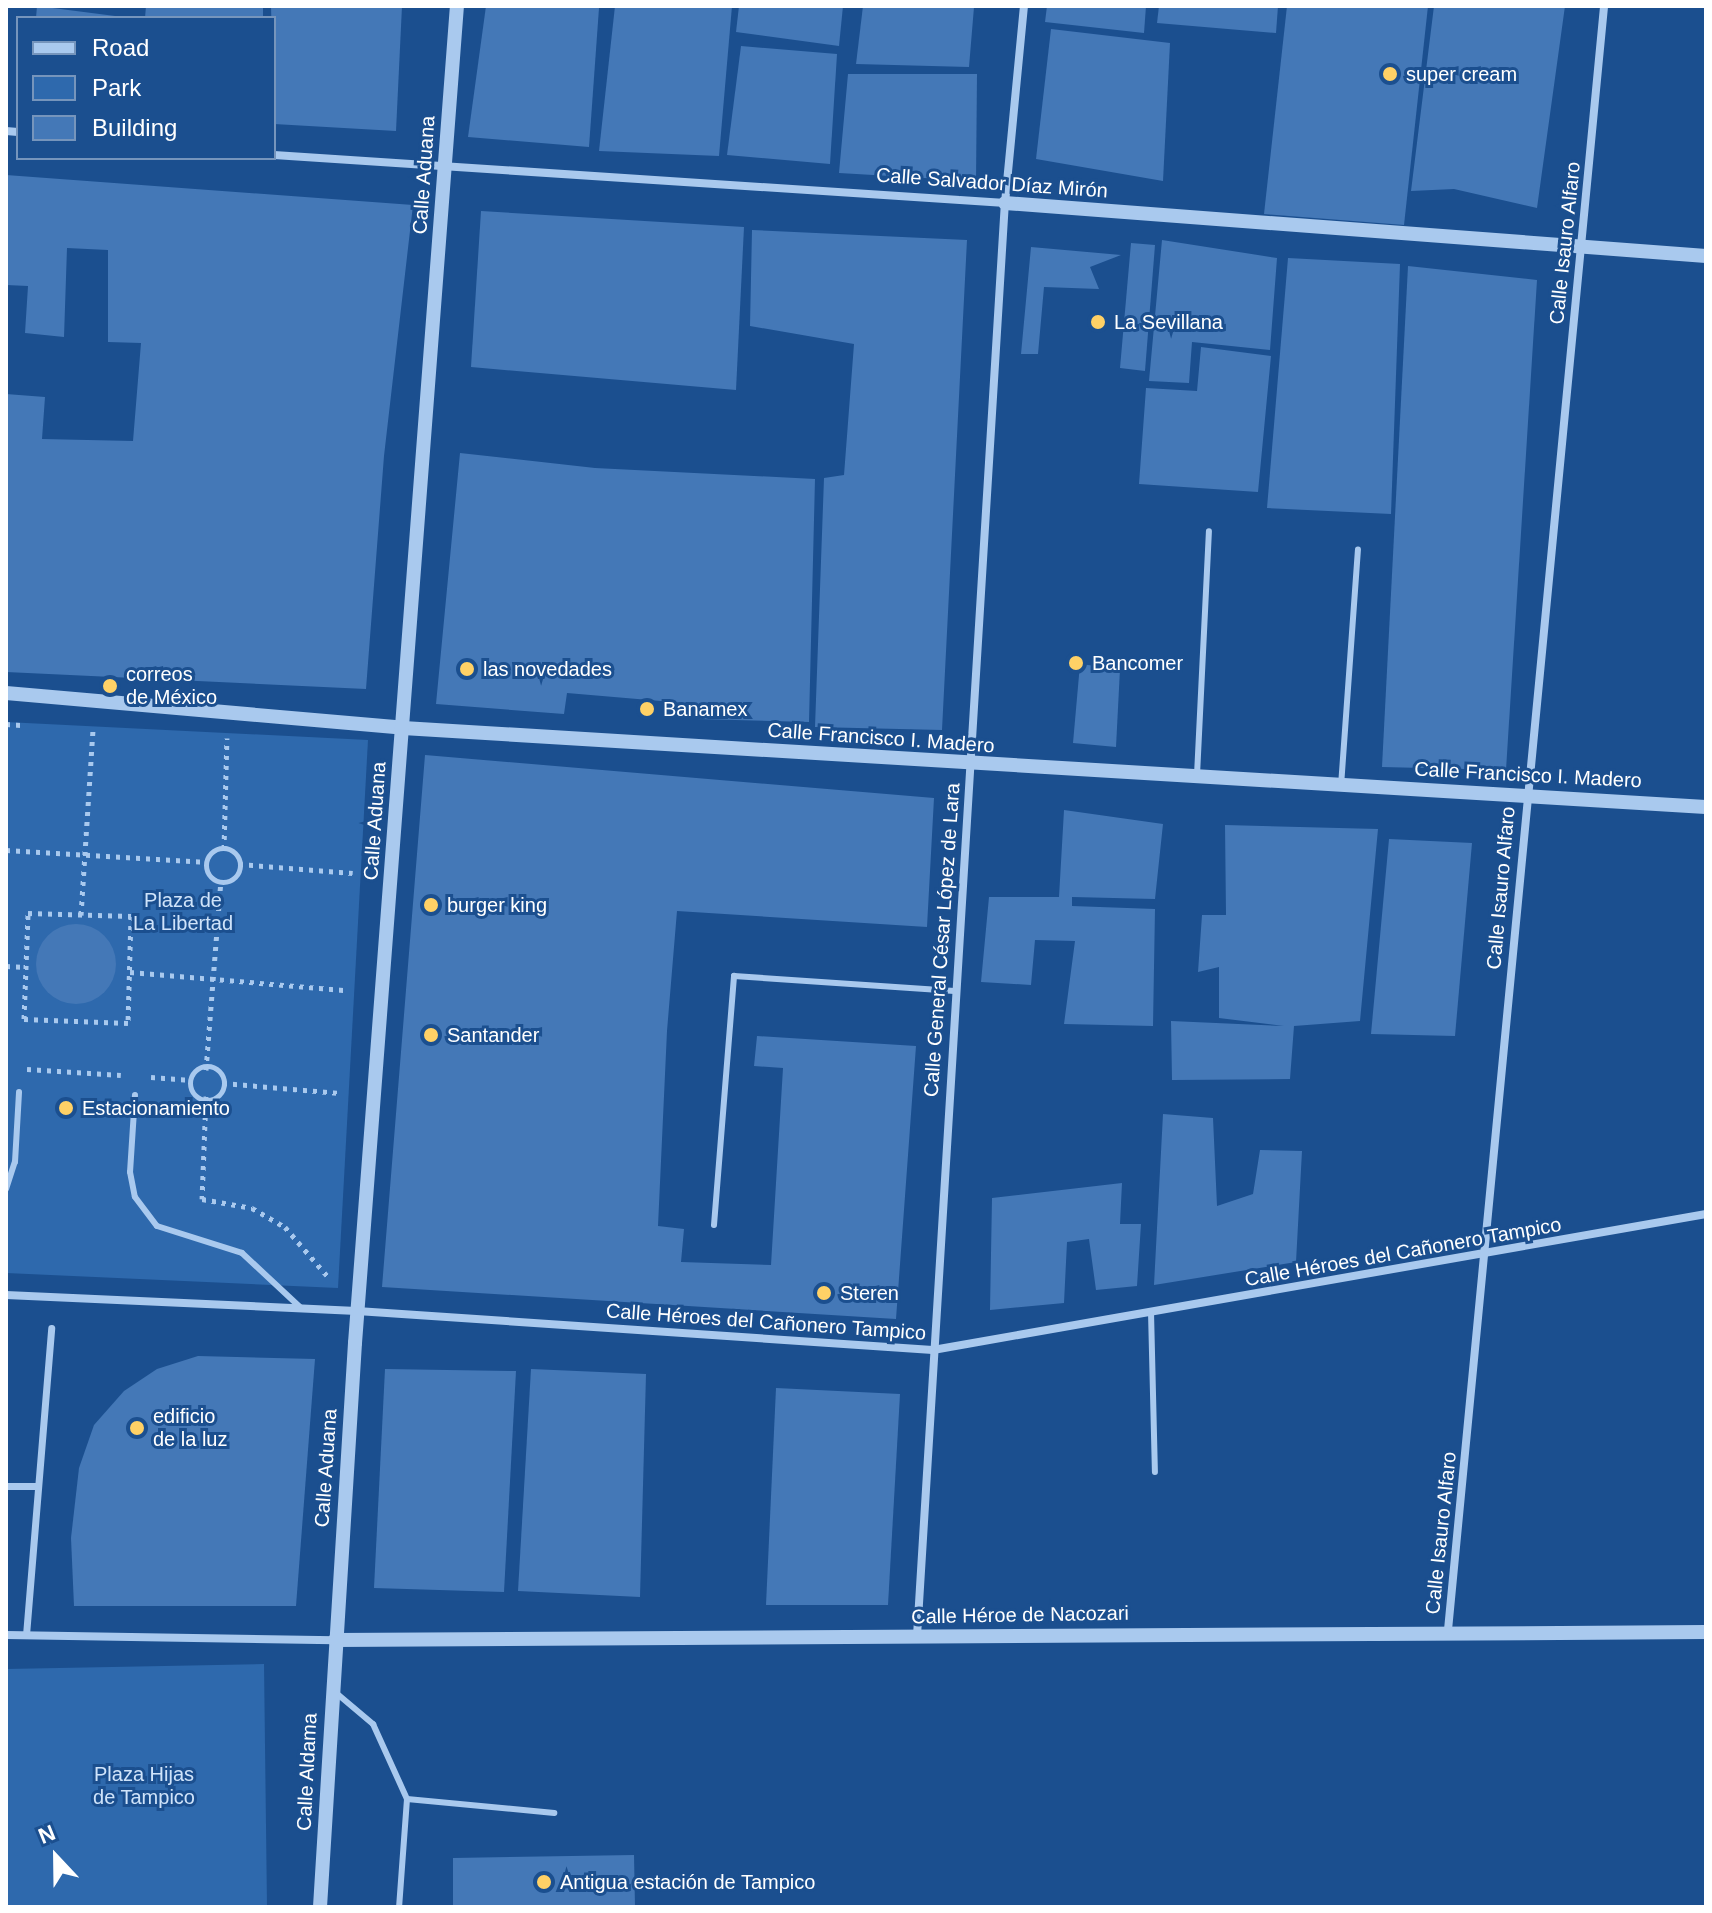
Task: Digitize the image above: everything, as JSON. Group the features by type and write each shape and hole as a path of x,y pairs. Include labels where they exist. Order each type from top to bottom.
{"street":[{"name":"Calle Aduana","path":"335,1640 357,1311 457,6"},
{"name":"Calle General César López de Lara","path":"917,1636 954,991 1005,203 1024,6"},
{"name":"Calle Isauro Alfaro","path":"1448,1630 1526,792 1604,6"},
{"name":"Calle Salvador Díaz Mirón","path":"276,155 444,169 1005,203 1580,249 1706,256"},
{"name":"Calle Francisco I. Madero","path":"6,693 403,728 1196,780 1526,792 1706,807"},
{"name":"Calle Héroes del Cañonero Tampico","path":"6,1295 357,1311 933,1350 1706,1214"},
{"path":"26,1635 51,1328"},
{"path":"6,1486 37,1486"},
{"name":"Calle Héroe de Nacozari","path":"335,1640 1448,1630 1706,1632"},
{"path":"6,1635 335,1640"},
{"name":"Calle Aldama","path":"320,1907 335,1640"}],"lane":[{"path":"1196,780 1209,531"},
{"path":"1341,786 1358,550"},
{"path":"714,1225 734,976 954,991"},
{"path":"6,1189 15,1162 19,1092"},
{"path":"135,1095 130,1172 135,1197 157,1226 242,1253 301,1308"},
{"path":"1151,1312 1155,1472"},
{"path":"331,1689 373,1724 407,1799 399,1907"},
{"path":"407,1799 554,1813"}],"path":[{"path":"81,915 93,729"},
{"path":"224,849 227,737"},
{"path":"209,848 224,849 239,850 237,881 207,879 209,848"},
{"path":"6,850 208,862"},
{"path":"239,864 353,873"},
{"path":"206,1070 221,880"},
{"path":"28,913 81,915 131,916 128,1023 24,1019 28,913"},
{"path":"6,966 26,967"},
{"path":"130,972 346,990"},
{"path":"19,1069 131,1076"},
{"path":"192,1069 206,1070 224,1072 222,1098 189,1095 192,1069"},
{"path":"146,1077 191,1080"},
{"path":"223,1083 340,1093"},
{"path":"206,1096 202,1199 252,1208 285,1227 329,1278"}],"green space":[{"name":"Plaza de La Libertad","path":"6,722 368,740 338,1288 6,1273"},
{"name":"Plaza Hijas de Tampico","path":"264,1664 267,1907 6,1907 6,1669"}],"building":[{"path":"37,6 115,16 36,16"},
{"path":"146,6 263,6 263,16 145,16"},
{"path":"271,6 402,6 396,131 276,124 276,16 271,16"},
{"path":"486,6 599,8 589,147 468,137"},
{"path":"615,6 732,6 719,156 599,151"},
{"path":"739,6 843,6 839,46 736,32"},
{"path":"863,6 974,7 969,67 856,64"},
{"path":"1047,6 1146,6 1144,33 1045,22"},
{"path":"1159,6 1278,6 1276,33 1157,23"},
{"path":"1287,6 1428,6 1404,225 1264,214"},
{"path":"1434,6 1565,6 1537,208 1454,189 1411,191"},
{"path":"1051,29 1170,43 1163,181 1036,159"},
{"path":"741,46 837,54 830,164 727,155"},
{"path":"848,74 977,74 976,181 839,173"},
{"path":"6,175 413,205 384,456 366,689 6,672 6,394 45,397 42,439 133,441 141,343 108,342 108,250 67,248 64,337 25,333 28,286 6,285"},
{"path":"481,211 744,227 736,390 471,367"},
{"path":"752,230 967,240 942,730 815,727 824,478 844,475 854,344 750,326"},
{"path":"1162,240 1277,258 1270,350 1192,342 1189,383 1149,381"},
{"path":"1131,243 1155,245 1145,371 1120,368"},
{"path":"1031,247 1121,255 1090,267 1099,289 1044,287 1038,354 1021,354"},
{"path":"1288,258 1400,264 1391,514 1267,508"},
{"path":"1408,266 1537,280 1506,770 1382,767"},
{"path":"1201,347 1271,356 1258,492 1139,484 1146,388 1197,391"},
{"path":"460,453 595,468 815,479 809,722 696,719 696,704 567,693 564,714 436,704"},
{"path":"1080,664 1120,669 1116,747 1073,743"},
{"path":"425,755 934,798 927,927 677,911 667,1031 658,1226 684,1229 681,1262 771,1265 783,1068 754,1066 757,1036 916,1046 896,1319 382,1287"},
{"path":"1064,810 1163,824 1155,899 1072,897 1072,906 1155,909 1153,1026 1064,1024 1075,941 1035,940 1031,985 981,982 989,897 1059,897"},
{"path":"1225,825 1378,829 1360,1021 1294,1026 1290,1079 1172,1080 1171,1021 1284,1026 1219,1018 1219,967 1198,972 1202,915 1226,915"},
{"path":"1389,839 1472,843 1455,1036 1371,1034"},
{"path":"76,924 91,927 104,936 113,949 116,964 113,979 104,992 91,1001 76,1004 61,1001 48,992 39,979 36,964 39,949 48,936 61,927"},
{"path":"1163,1114 1213,1118 1217,1206 1253,1194 1260,1150 1302,1151 1296,1262 1154,1285"},
{"path":"1122,1183 1120,1224 1141,1224 1137,1286 1096,1290 1089,1239 1067,1242 1064,1303 990,1310 992,1198"},
{"path":"198,1356 315,1359 296,1606 74,1606 71,1538 79,1468 94,1425 124,1391 157,1369"},
{"path":"385,1369 516,1371 504,1592 374,1588"},
{"path":"531,1369 646,1374 640,1597 518,1591"},
{"path":"776,1388 900,1394 888,1605 766,1605"},
{"name":"Antigua estación de Tampico","path":"634,1855 635,1907 453,1907 453,1858"}],"place":[{"name":"super cream","path":"1390,74"},
{"name":"La Sevillana","path":"1098,322"},
{"name":"Bancomer","path":"1076,663"},
{"name":"las novedades","path":"467,669"},
{"name":"correos de México","path":"110,686"},
{"name":"Banamex","path":"647,709"},
{"name":"burger king","path":"431,905"},
{"name":"Santander","path":"431,1035"},
{"name":"Estacionamiento","path":"66,1108"},
{"name":"Steren","path":"824,1293"},
{"name":"edificio de la luz","path":"137,1428"},
{"name":"Antigua estación de Tampico","path":"544,1882"}]}
